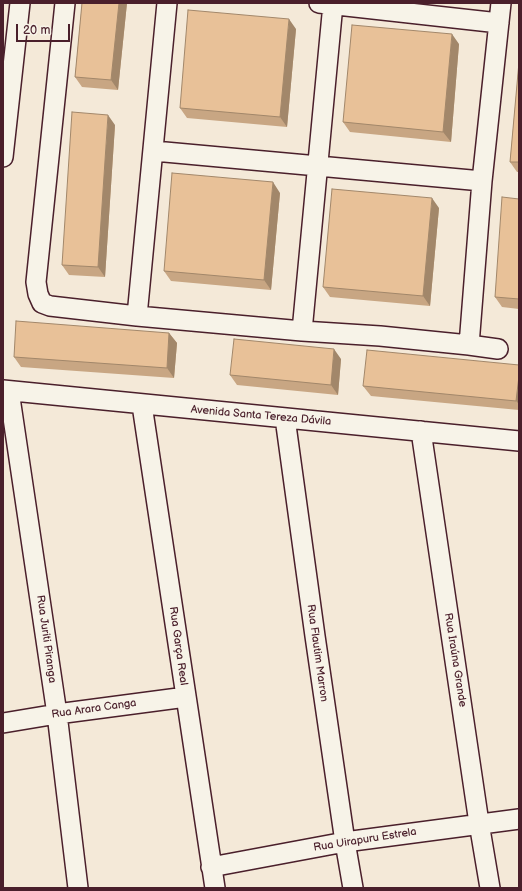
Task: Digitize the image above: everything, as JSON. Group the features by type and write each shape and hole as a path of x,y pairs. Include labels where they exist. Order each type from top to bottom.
{"street":[{"path":"3,157 20,3"},
{"path":"64,3 36,282 38,294 42,302 50,306 137,316 468,344 498,349"},
{"path":"137,316 167,3"},
{"path":"468,344 482,181 501,3"},
{"path":"302,330 317,166 326,4 499,23"},
{"path":"154,151 482,181"},
{"name":"Avenida Santa Tereza Dávila","path":"6,391 519,441"},
{"name":"Rua Juriti Piranga","path":"6,391 57,714 78,888"},
{"name":"Rua Garça Real","path":"142,405 215,888"},
{"name":"Rua Flautim Marron","path":"285,418 344,842 353,888"},
{"name":"Rua Iraúna Grande","path":"421,431 490,888"},
{"name":"Rua Arara Canga","path":"3,723 57,714 186,698"},
{"name":"Rua Uirapuru Estrela","path":"211,867 344,842 479,823 519,819"}],"building":[{"path":"82,3 119,3 111,80 75,77"},
{"path":"188,10 289,19 280,117 180,108"},
{"path":"352,25 452,34 443,132 343,122"},
{"path":"519,62 519,162 510,162"},
{"path":"72,112 108,115 98,267 62,265"},
{"path":"172,173 273,182 264,280 164,271"},
{"path":"332,189 432,198 423,296 323,287"},
{"path":"502,197 519,199 519,299 495,297"},
{"path":"16,321 169,333 167,368 14,357"},
{"path":"234,339 334,349 331,385 230,375"},
{"path":"367,350 519,365 516,401 363,386"}]}
